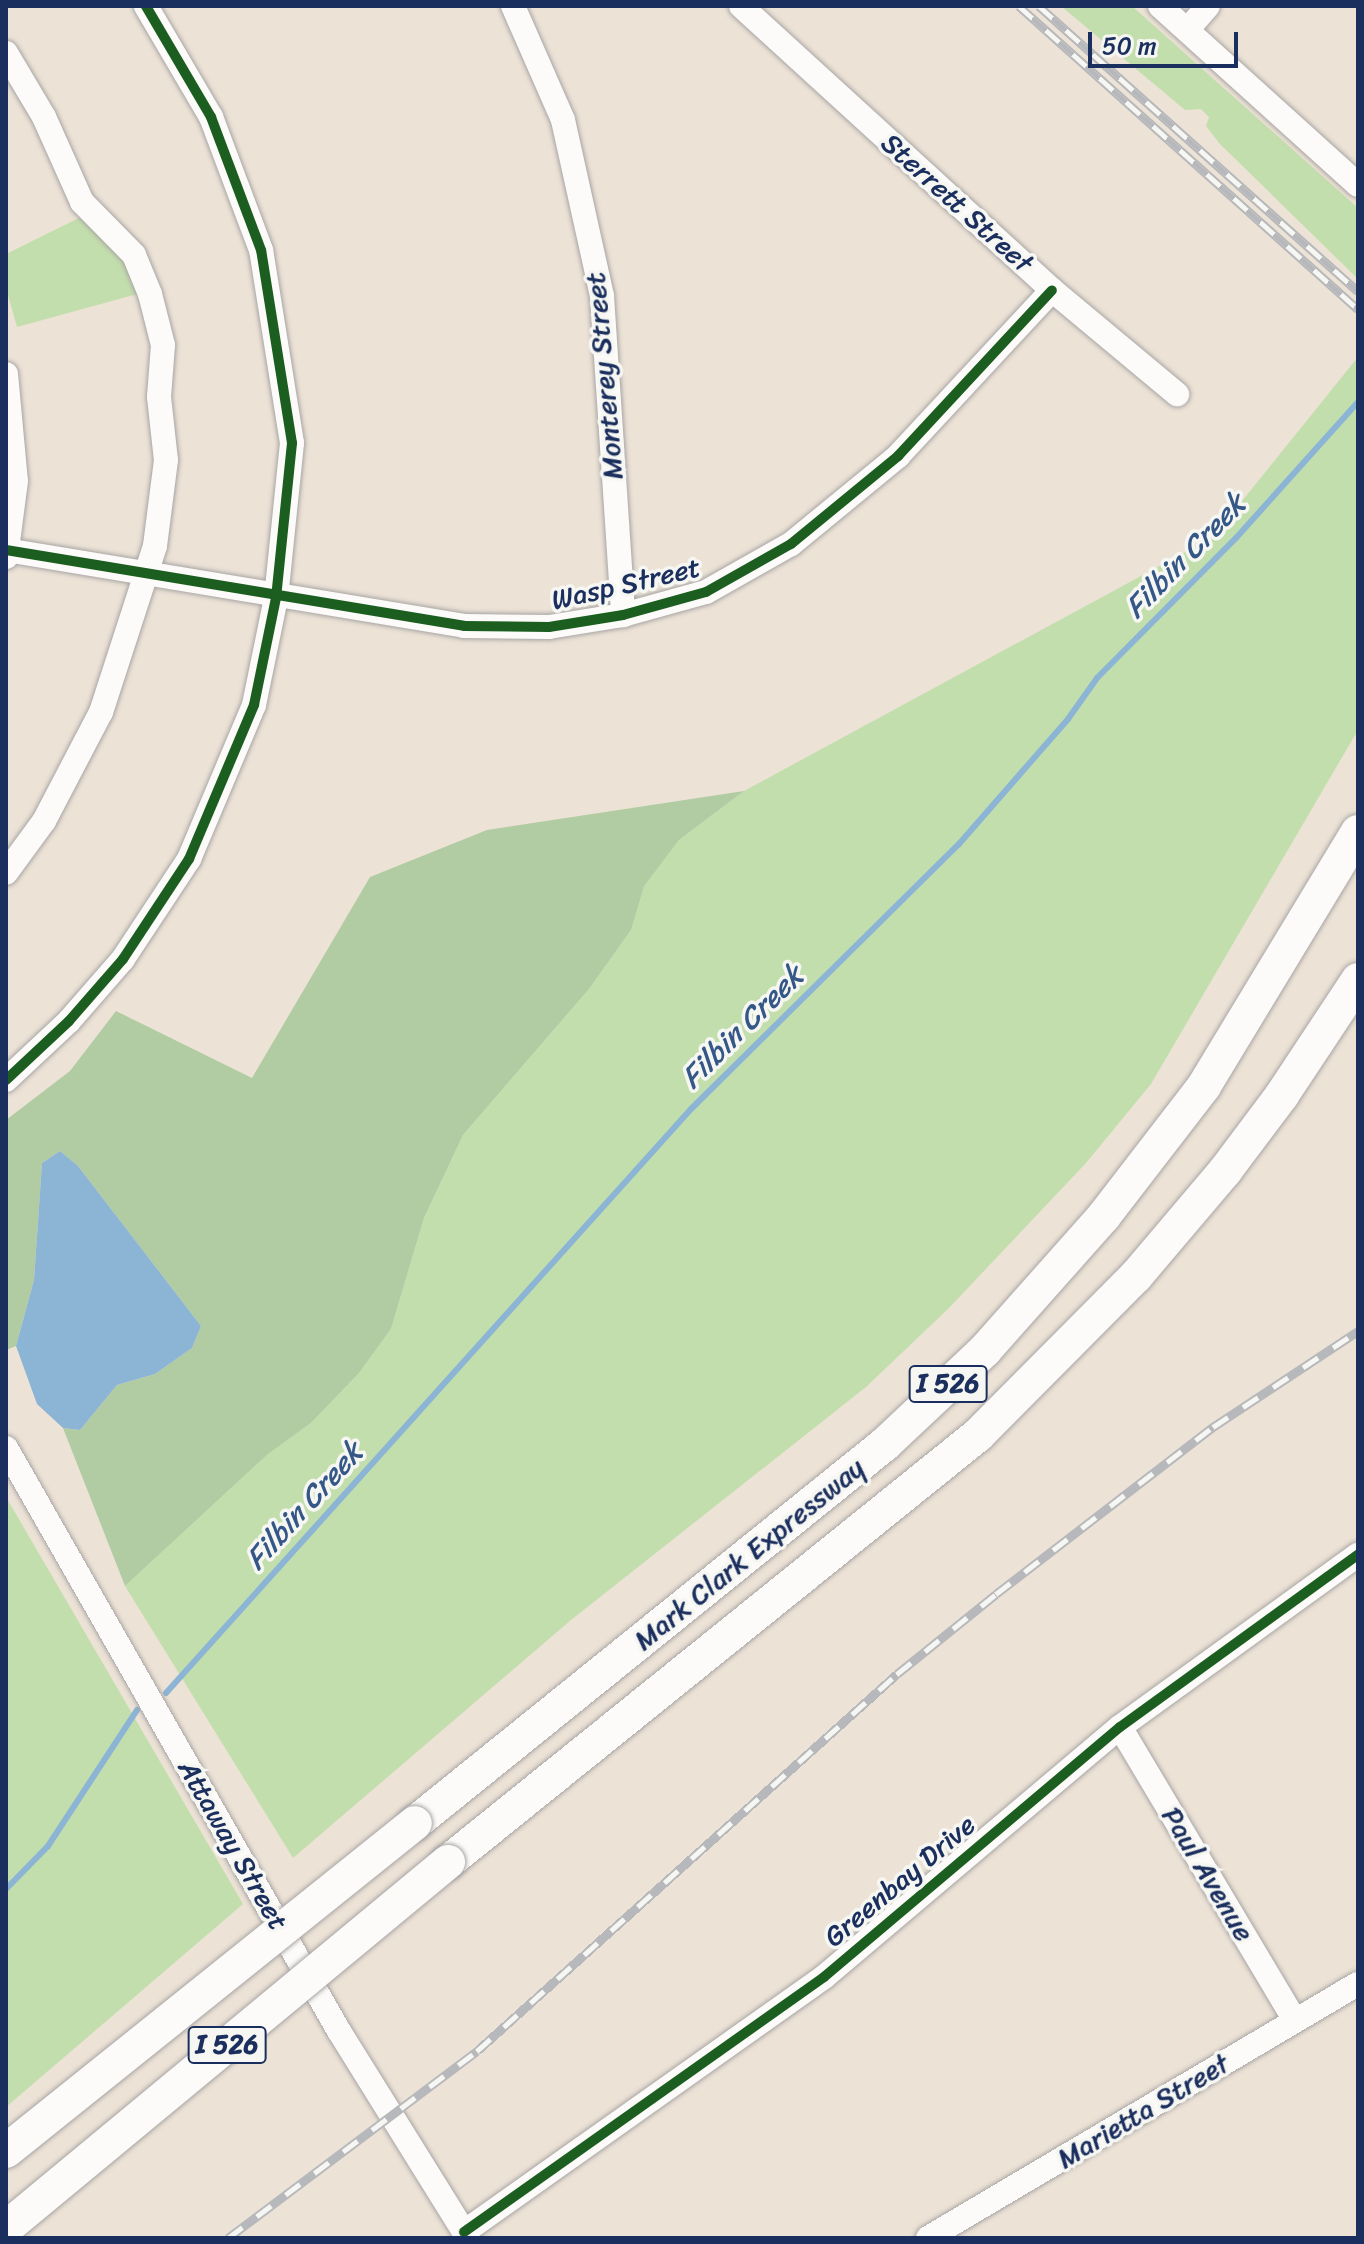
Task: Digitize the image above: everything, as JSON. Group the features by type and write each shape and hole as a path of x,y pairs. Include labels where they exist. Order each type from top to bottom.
{"highway":[{"name":"Mark Clark Expressway","path":"6,2151 872,1454 985,1350 1104,1216 1204,1086 1358,832"},
{"name":"Mark Clark Expressway","path":"6,2228 435,1872 978,1435 1136,1276 1225,1171 1358,980"}],"street":[{"path":"6,1080 69,1021 123,959 189,859 254,705 276,598 292,443 261,250 211,117 146,6"},
{"name":"Monterey Street","path":"513,6 563,120 602,296 623,615"},
{"name":"Sterrett Street","path":"741,6 1052,290 1177,394"},
{"path":"1160,6 1358,185"},
{"path":"1188,29 1208,6"},
{"path":"6,53 44,117 82,202 134,255 150,294 163,345 159,397 166,460 160,521 146,575 101,712 44,821 6,873"},
{"name":"Wasp Street","path":"6,552 464,626 549,627 623,615 706,592 791,544 898,456 1052,290"},
{"path":"6,374 16,481 6,552"},
{"name":"Attaway Street","path":"6,1448 339,2031 466,2235"},
{"name":"Greenbay Drive","path":"466,2235 824,1977 1120,1727 1354,1568"},
{"name":"Paul Avenue","path":"1120,1727 1295,2020"},
{"name":"Marietta Street","path":"928,2238 1358,1984"}],"green space":[{"path":"1061,6 1132,6 1358,208 1358,279 1220,144 1206,126 1209,117 1201,109 1185,110"},
{"path":"85,215 111,238 141,293 17,327 6,288 6,254"},
{"path":"1358,357 1358,730 1151,1084 1086,1163 949,1308 866,1387 571,1620 293,1858 125,1586 268,1454 311,1423 359,1373 391,1329 424,1218 463,1135 589,989 631,930 643,886 679,840 744,791 1213,537"},
{"path":"744,791 679,840 644,886 631,930 589,989 463,1135 424,1218 391,1329 359,1373 311,1423 268,1454 125,1586 63,1428 80,1430 117,1385 155,1374 192,1348 201,1326 78,1166 60,1151 42,1163 34,1280 16,1346 6,1350 6,1120 70,1071 116,1011 252,1078 370,877 487,830"},
{"path":"6,1497 243,1904 6,2107"}],"water":[{"path":"60,1151 78,1166 201,1326 192,1348 155,1374 117,1385 80,1430 63,1428 37,1404 16,1346 34,1280 42,1163"}],"waterway":[{"name":"Filbin Creek","path":"166,1693 691,1109 959,844 1068,719 1097,678 1236,538 1358,402"},
{"name":"Filbin Creek","path":"6,1889 48,1846 137,1710"}],"railway":[{"path":"1019,6 1358,309"},
{"path":"1039,6 1358,291"},
{"path":"228,2238 477,2051 897,1674 996,1594 1213,1427 1358,1331"}],"cycle path":[{"path":"6,1080 69,1021 123,959 189,859 254,705 276,598 292,443 261,250 211,117 146,6"},
{"path":"6,550 464,626 549,627 623,615 706,592 791,544 898,456 1052,290"},
{"path":"464,2232 824,1977 1120,1727 1358,1555"}]}
